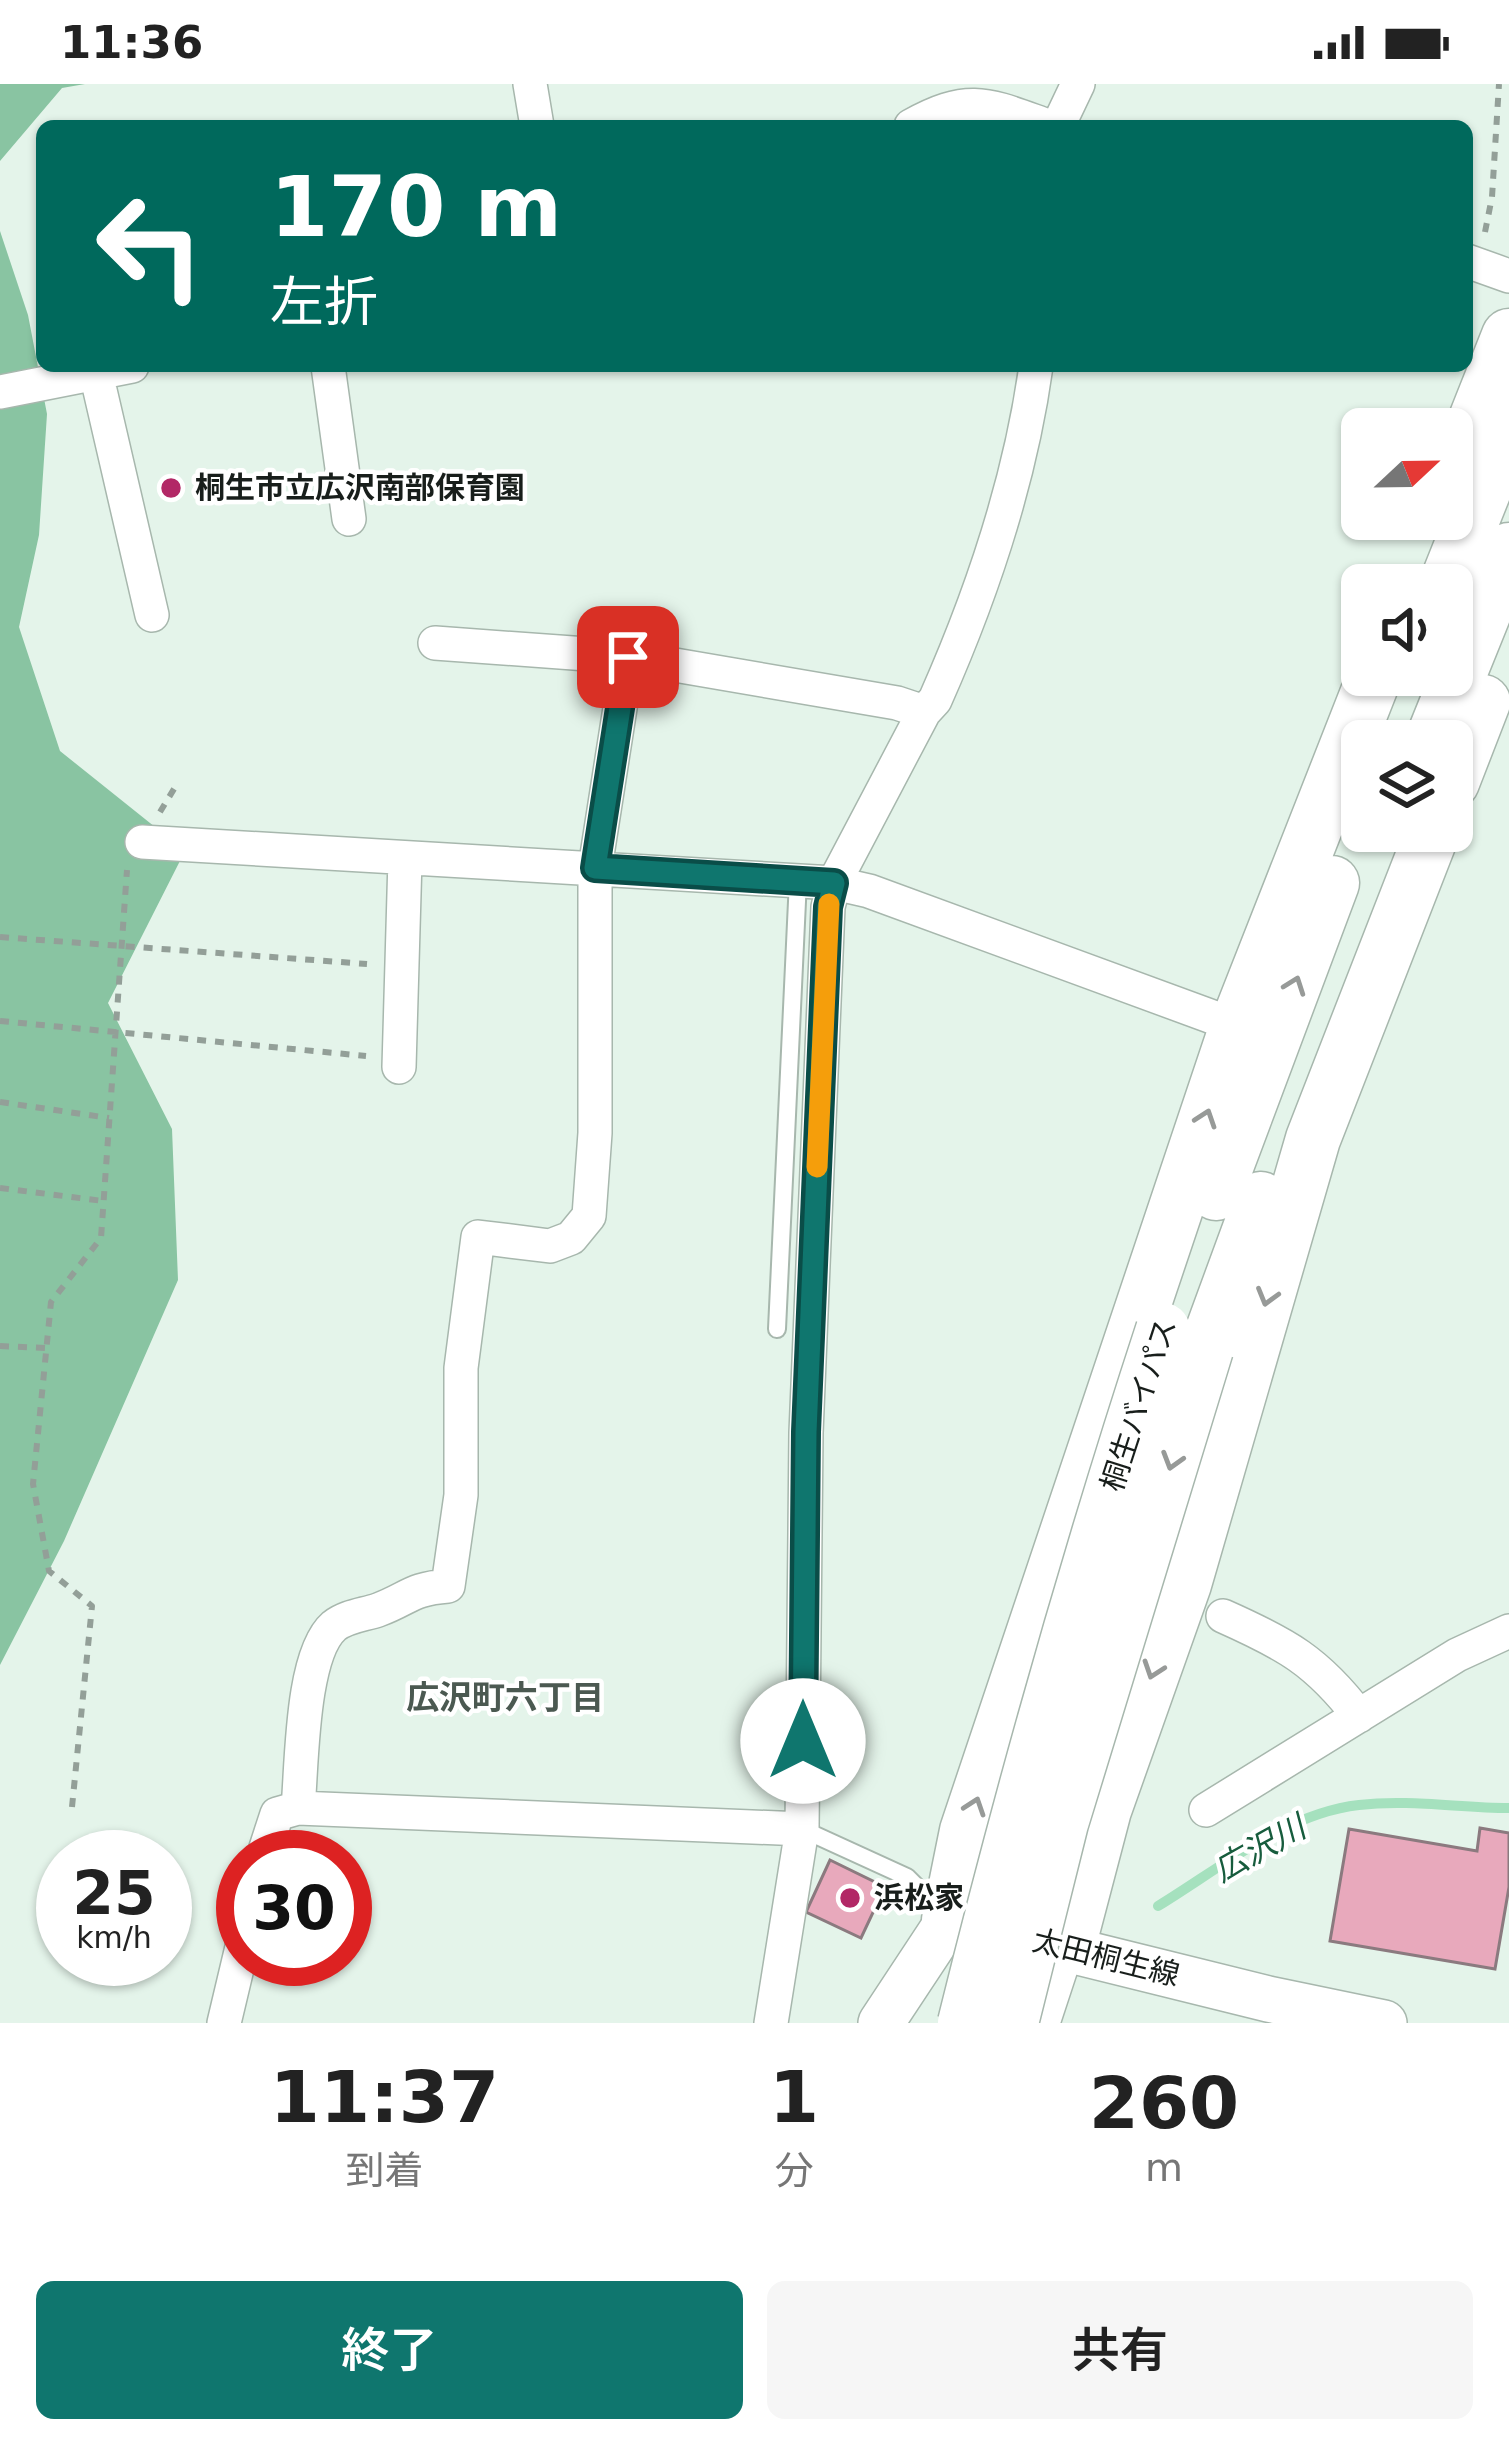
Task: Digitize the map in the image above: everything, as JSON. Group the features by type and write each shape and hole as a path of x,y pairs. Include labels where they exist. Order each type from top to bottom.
{"highway":[{"path":"1473,427 1509,336"},
{"path":"1454,564 1509,427"},
{"path":"1440,720 1509,550"},
{"path":"1473,727 1509,633"},
{"path":"950,1920 967,1831 1237,1026 1367,696"},
{"name":"桐生バイパス","path":"1011,2023 1243,1125 1344,852"},
{"name":"桐生バイパス","path":"965,2023 1017,1812 1086,1568 1389,852"},
{"path":"1068,1947 1104,1810 1184,1584 1312,1139 1425,852"}],"main road":[{"name":"太田桐生線","path":"950,1920 1384,2023"},
{"path":"881,2023 950,1920"}],"street":[{"path":"530,84 536,120"},
{"path":"1061,120 1078,84"},
{"path":"924,120 953,107 999,98 1038,120"},
{"path":"0,392 101,372"},
{"path":"329,372 349,519"},
{"path":"770,2023 802,1829 806,1432 828,907 834,883 924,712 935,700 974,614 1028,420 1035,372"},
{"path":"96,373 152,615"},
{"path":"435,644 628,657 897,703 924,712"},
{"path":"298,1808 307,1711 324,1639 348,1618 389,1605 417,1589 448,1586 461,1495 463,1350 478,1238 550,1246 571,1238 590,1216 595,1132 595,868 628,657"},
{"path":"142,842 834,883 1237,1026"},
{"path":"384,1062 405,859"},
{"path":"1223,1616 1274,1639 1329,1677 1359,1715"},
{"path":"1206,1810 1457,1655 1509,1631"},
{"path":"272,1830 277,1814 298,1808 802,1829"},
{"path":"1042,2023 1068,1947"},
{"path":"224,2023 233,1986"}],"lane":[{"path":"776,1329 798,879"},
{"path":"802,1829 908,1877 950,1920"}],"path":[{"path":"1485,267 1498,84"},
{"path":"72,1807 92,1606 49,1571 33,1484 46,1348 51,1302 101,1238 126,872 177,784"},
{"path":"0,938 367,964"},
{"path":"0,1021 384,1062"},
{"path":"0,1102 109,1118"},
{"path":"0,1188 103,1202"},
{"path":"0,1346 46,1348"}],"green space":[{"path":"0,84 85,84 62,88 0,161"},
{"path":"0,231 28,315 47,414 39,535 19,627 60,751 185,851 108,1003 172,1129 178,1280 64,1541 0,1665"}],"building":[{"path":"1480,1828 1509,1833 1509,1887 1495,1969 1330,1941 1349,1829 1477,1851"},
{"path":"830,1860 885,1887 861,1938 806,1912"}],"waterway":[{"name":"広沢川","path":"1158,1906 1279,1831 1332,1810 1396,1803 1509,1808"}],"slow traffic":[{"path":"817,1167 829,904"}],"place":[{"name":"桐生市立広沢南部保育園","path":"171,488"},
{"name":"浜松家","path":"850,1898"}],"district":[{"name":"広沢町六丁目","path":"505,1697"}],"route":[{"path":"628,657 595,868 834,883 828,907 806,1432 803,1741"}]}
